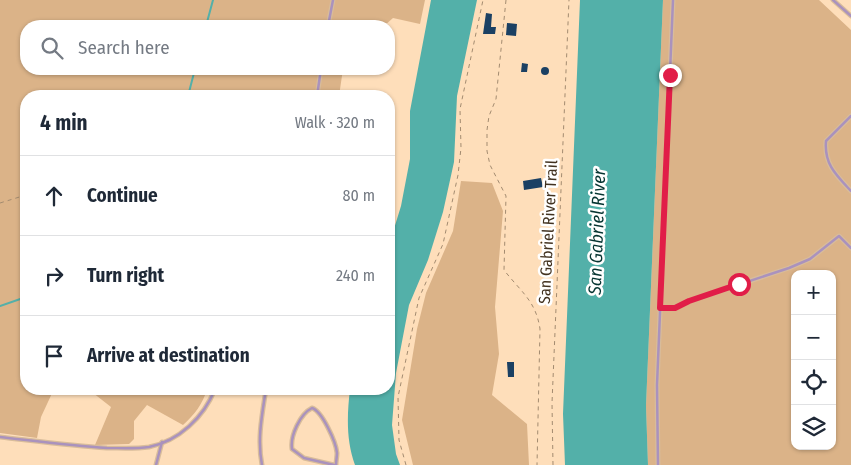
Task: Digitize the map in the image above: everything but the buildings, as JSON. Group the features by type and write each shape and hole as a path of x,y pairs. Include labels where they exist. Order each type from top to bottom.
{"lane":[{"path":"329,20 333,0"},
{"path":"658,465 657,385 673,0"},
{"path":"833,0 851,16"},
{"path":"318,90 320,75"},
{"path":"851,116 826,141 825,153 836,176 851,191"},
{"path":"660,308 675,308 689,301 789,268 810,259 839,236 851,248"},
{"path":"0,438 58,444 130,448 150,446 173,437 188,427 201,415 212,395"},
{"path":"262,465 259,436 265,395"},
{"path":"315,409 329,430 337,453 335,465 304,458 292,449 291,443 294,433 308,410 315,409"},
{"path":"156,465 162,442"}],"path":[{"path":"406,465 399,440 398,397 419,298 443,244 458,175 461,148 460,108 483,0"},
{"path":"506,0 496,99 489,116 487,130 487,151 490,165 506,196 504,270 532,303 539,322 536,465"},
{"name":"San Gabriel River Trail","path":"553,465 552,403 570,0"},
{"path":"0,203 20,197"}],"shaded area":[{"path":"0,0 425,0 420,24 393,18 391,20 20,20 20,75 342,75 340,90 20,90 20,395 51,395 41,417 37,438 0,433"},
{"path":"663,0 819,0 851,30 851,465 648,465 646,406"},
{"path":"461,181 492,183 503,211 495,307 499,354 492,395 527,424 529,465 413,465 402,420 417,329 426,293 453,231"},
{"path":"96,395 205,395 198,409 183,425 147,405 134,421 134,439 129,444 95,445 111,407"}],"water":[{"path":"431,0 477,0 457,96 454,162 443,212 428,260 409,305 395,386 395,226 401,206 410,159 410,111"},
{"name":"San Gabriel River","path":"580,0 663,0 646,406 648,465 565,465 563,414"},
{"path":"349,395 394,395 392,425 396,454 400,465 355,465 350,446 348,408"}],"waterway":[{"path":"208,20 213,0"},
{"path":"190,90 193,75"},
{"path":"0,306 20,299"}],"route":[{"path":"670,75 660,308 675,308 689,301 739,284"}]}
